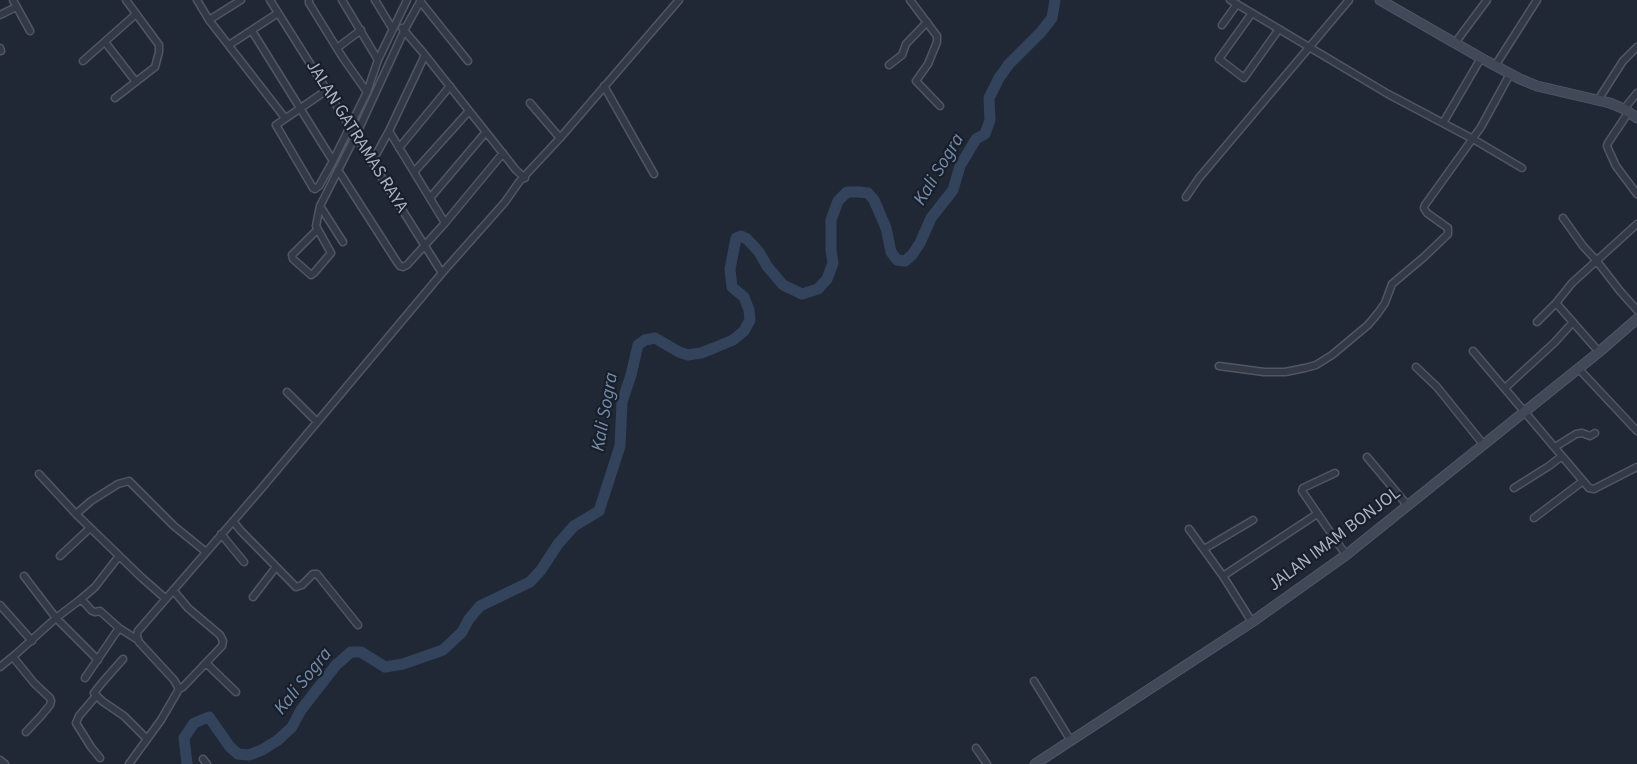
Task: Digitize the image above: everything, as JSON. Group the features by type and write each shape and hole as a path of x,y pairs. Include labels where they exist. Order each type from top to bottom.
{"main road":[{"path":"1380,0 1510,74 1537,86 1610,103 1637,118"},
{"name":"JALAN IMAM BONJOL","path":"1035,764 1252,622 1346,555 1599,352 1637,319"}],"street":[{"path":"115,98 155,67 159,45 126,0"},
{"path":"196,0 209,20 285,118"},
{"name":"JALAN GATRAMAS RAYA","path":"270,0 442,273"},
{"path":"309,0 354,75 367,92"},
{"path":"342,0 378,60"},
{"path":"375,0 394,27 405,29 516,170 525,178"},
{"path":"327,90 276,125 315,189 319,186 333,161 367,92 378,60 407,0"},
{"path":"138,640 138,631 234,521 442,273 679,0"},
{"path":"910,0 937,36 937,42 928,64 916,81 940,106"},
{"path":"1230,0 1388,94 1473,139 1522,168"},
{"path":"1186,197 1199,178 1349,0"},
{"path":"1455,43 1487,0"},
{"path":"1495,66 1537,0"},
{"path":"209,20 236,1"},
{"path":"317,230 292,255 293,260 311,275 314,274 331,253 316,226 320,206 356,135 405,29 421,1 468,61"},
{"path":"0,15 15,3 30,31"},
{"path":"1222,25 1237,4"},
{"path":"229,45 278,13"},
{"path":"1252,13 1218,59 1244,78 1279,29"},
{"path":"83,60 136,14"},
{"path":"888,65 902,55 906,44 927,22"},
{"path":"337,48 361,30"},
{"path":"252,31 333,161"},
{"path":"105,42 136,82"},
{"path":"1598,100 1623,61 1637,47"},
{"path":"372,162 425,55"},
{"path":"1443,123 1481,58"},
{"path":"1219,366 1264,372 1285,372 1316,365 1332,355 1368,325 1385,303 1392,284 1448,234 1449,229 1427,213 1424,207 1473,139 1510,74"},
{"path":"400,148 450,86"},
{"path":"604,86 654,174"},
{"path":"1637,93 1607,146 1616,166 1637,194"},
{"path":"530,103 560,138"},
{"path":"414,172 469,111"},
{"path":"389,131 445,223"},
{"path":"430,198 486,132"},
{"path":"338,170 400,266 403,267 408,265 445,223 503,153"},
{"path":"320,206 343,242"},
{"path":"1564,218 1583,246 1637,310"},
{"path":"1537,322 1572,283 1637,224"},
{"path":"1556,303 1599,352"},
{"path":"1506,388 1555,342 1573,322"},
{"path":"1473,351 1590,488 1594,489 1637,467"},
{"path":"1416,367 1437,387 1483,444"},
{"path":"1578,368 1637,431"},
{"path":"287,392 317,422"},
{"path":"1555,447 1576,434 1582,433 1590,436 1595,433"},
{"path":"1514,488 1562,456"},
{"path":"1368,457 1408,506"},
{"path":"1335,473 1302,489 1346,555"},
{"path":"39,474 118,556 166,599"},
{"path":"76,514 91,501 118,484 129,481 167,520 206,552"},
{"path":"1534,518 1583,482"},
{"path":"1223,576 1317,514"},
{"path":"1204,549 1253,520"},
{"path":"234,521 297,587 302,585 312,574 317,574 358,625"},
{"path":"60,556 90,528"},
{"path":"1189,529 1223,576 1252,622"},
{"path":"221,534 244,562"},
{"path":"0,667 32,641 56,618 96,587 118,556"},
{"path":"253,597 276,567"},
{"path":"24,576 56,618 98,660"},
{"path":"129,764 179,689 222,646 222,638 188,608 173,590"},
{"path":"81,599 92,611 100,611 138,640 174,680 179,689"},
{"path":"0,605 32,641"},
{"path":"85,678 120,628"},
{"path":"13,657 34,683 50,698 51,702 26,732"},
{"path":"123,659 94,691 96,696 124,716 147,739"},
{"path":"206,663 236,692"},
{"path":"1034,681 1071,740"},
{"path":"96,696 86,706 76,721 78,728 100,758"},
{"path":"976,748 987,764"},
{"path":"0,760 4,764"}],"waterway":[{"name":"Kali Sogra","path":"187,764 184,738 194,723 209,717 230,747 238,754 249,755 262,750 278,740 292,727 301,710 336,665 351,652 361,652 385,667 403,664 443,650 462,632 469,619 480,606 530,582 574,526 599,511 620,446 622,402 638,345 645,340 655,338 688,355 701,353 733,340 744,331 750,320 749,310 744,297 732,287 730,269 736,238 741,236 747,239 783,285 802,294 818,289 827,279 833,263 831,220 838,201 847,192 859,192 868,193 874,200 886,228 891,252 897,260 905,261 912,255 920,243 931,218 953,190 960,166 976,139 985,134 990,120 989,98 999,78 1009,64 1041,32 1052,18 1055,0"}]}
